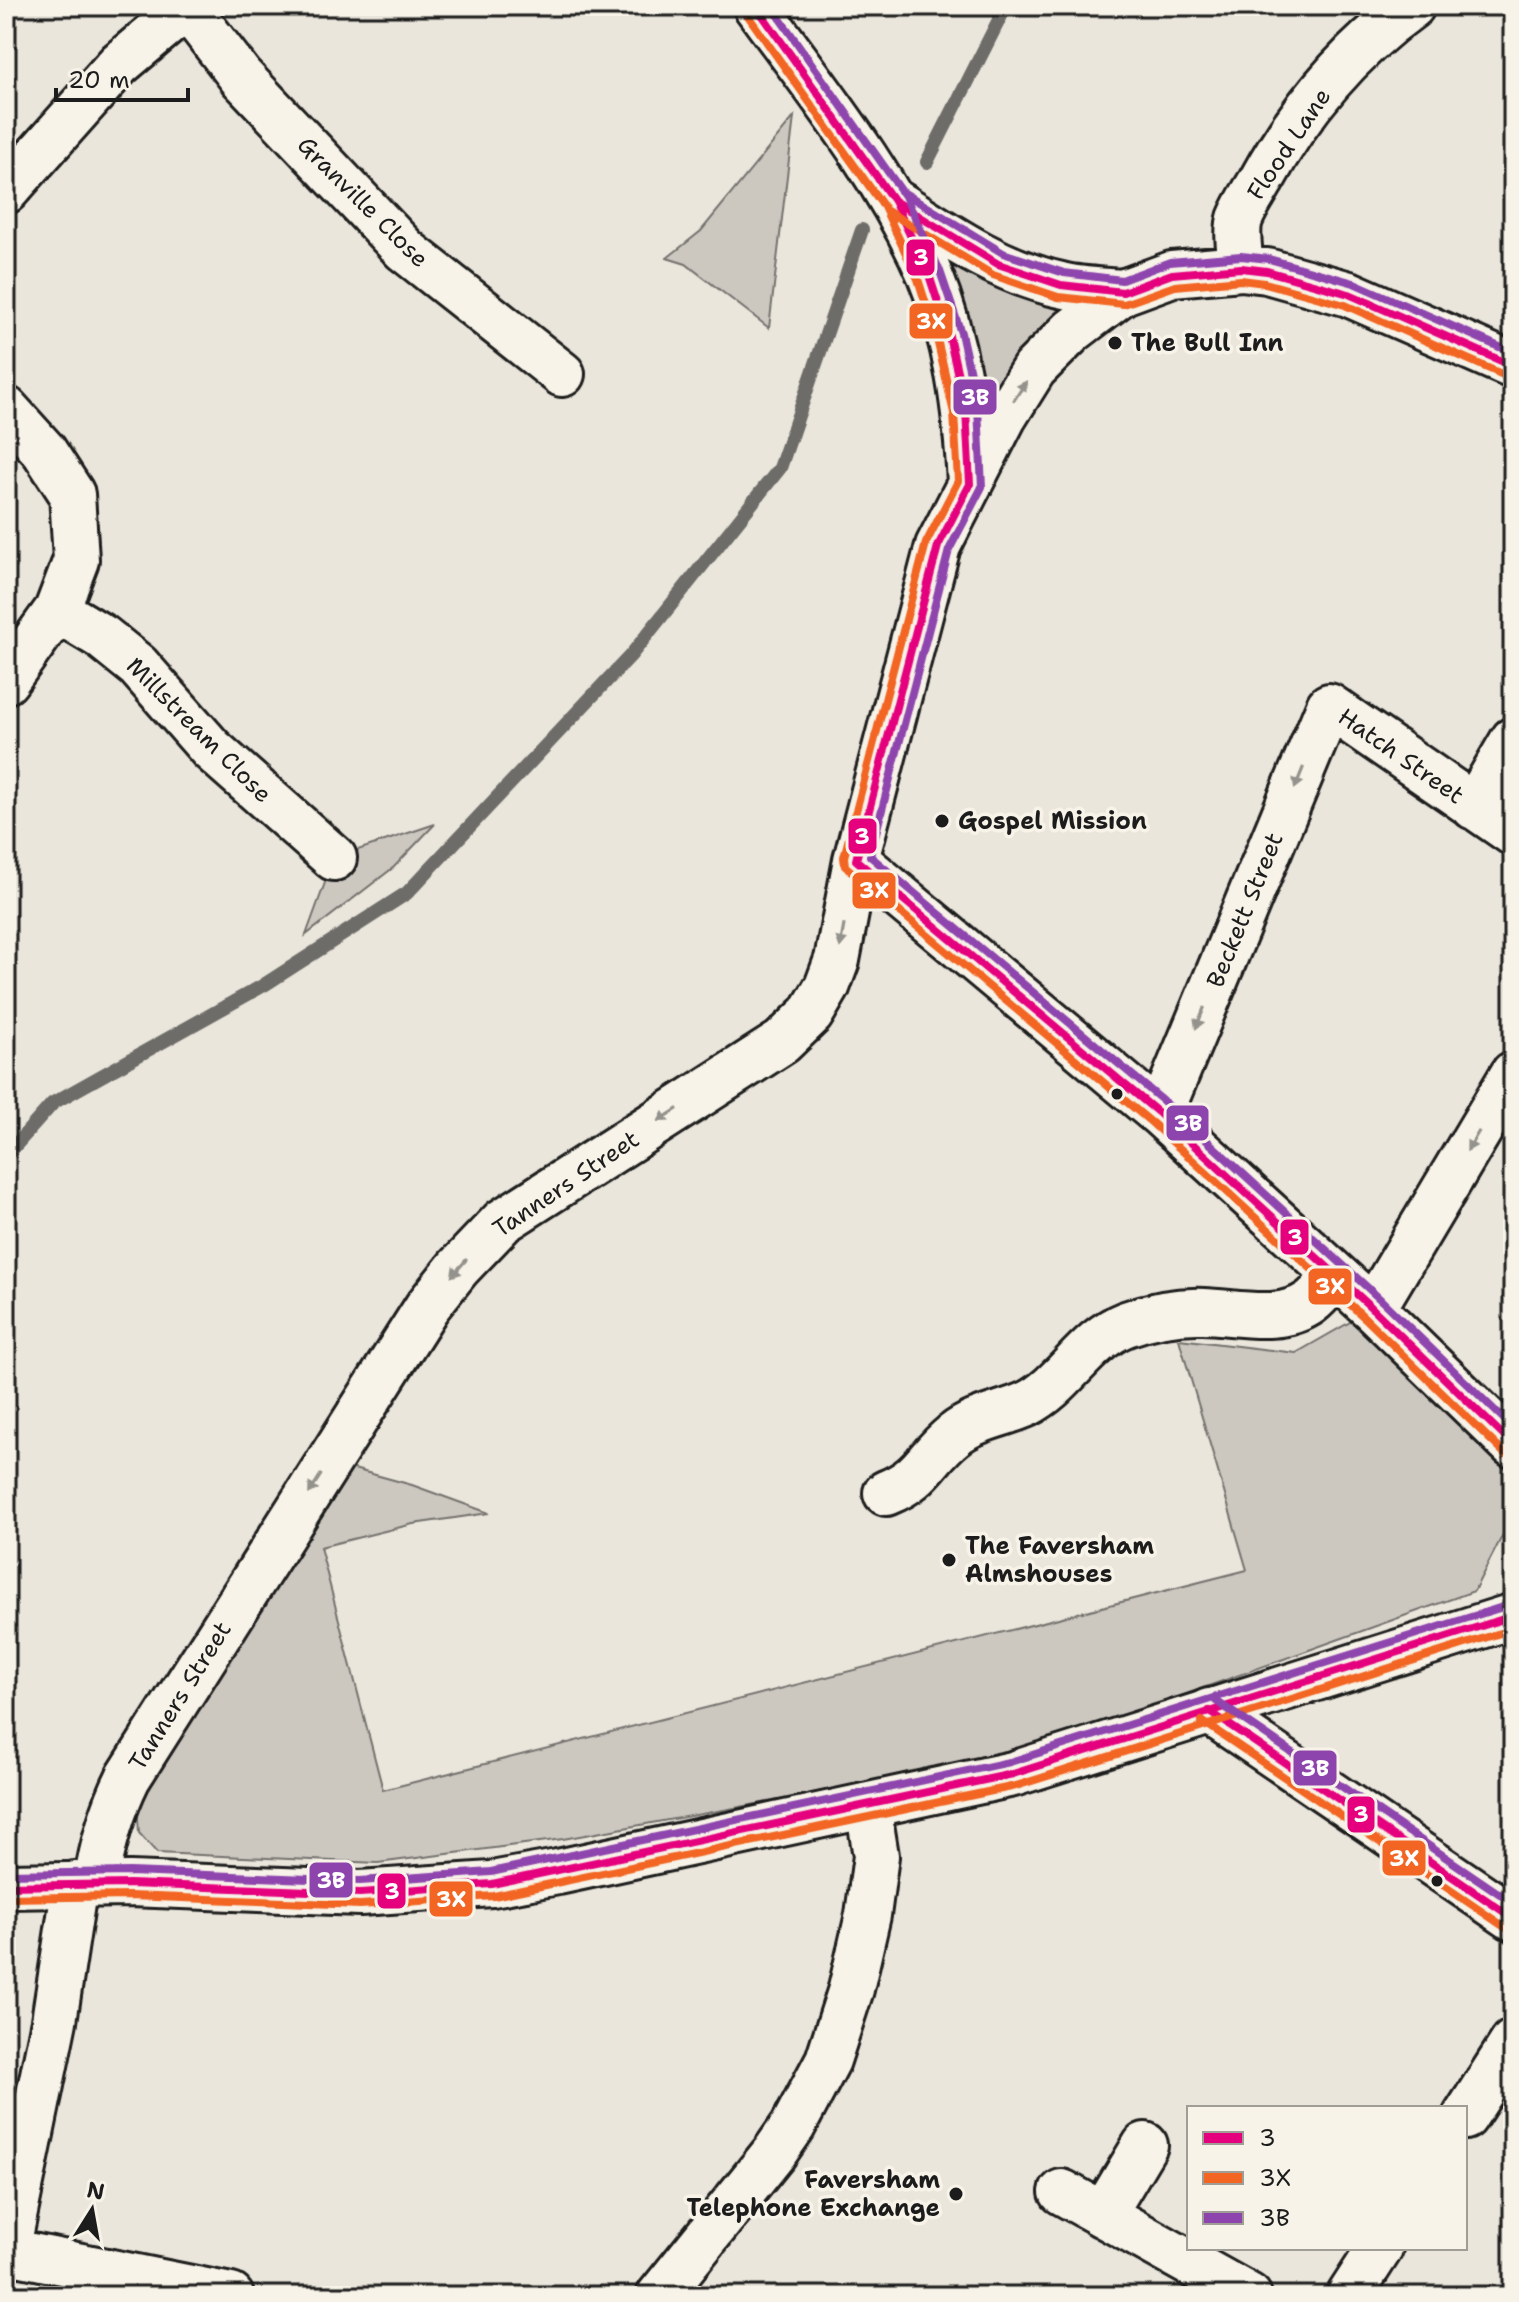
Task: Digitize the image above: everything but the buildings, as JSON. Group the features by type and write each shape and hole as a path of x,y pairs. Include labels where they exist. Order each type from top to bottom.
{"street":[{"path":"6,191 119,64 188,6"},
{"name":"Granville Close","path":"188,6 241,77 405,250 562,374"},
{"path":"756,6 894,201 929,275 949,336 966,411 970,484"},
{"name":"Flood Lane","path":"1241,268 1239,222 1268,168 1309,106 1348,61 1381,28 1412,6"},
{"path":"894,201 998,264 1061,285 1123,292 1172,274 1241,268 1267,271 1349,294 1513,366"},
{"name":"Tanners Street","path":"7,2253 62,1975 86,1884 100,1859 112,1814 128,1778 427,1307 458,1268 503,1221 782,1042 811,1014 827,987 837,960 856,860 938,546 1004,417 1034,369 1072,331 1123,292"},
{"path":"6,409 44,451 72,494 76,560 57,610 6,681"},
{"name":"Millstream Close","path":"57,610 102,637 138,666 211,749 334,858"},
{"name":"Hatch Street","path":"1329,706 1513,833"},
{"name":"Beckett Street","path":"1160,1114 1329,706"},
{"path":"1474,807 1513,740"},
{"path":"856,860 1160,1114 1373,1309 1513,1445"},
{"path":"1373,1309 1513,1074"},
{"path":"886,1493 906,1485 919,1474 955,1433 1028,1403 1091,1346 1122,1326 1149,1316 1177,1312 1273,1315 1309,1303 1336,1276"},
{"path":"6,1886 86,1884 360,1893 492,1884 1013,1774 1513,1616"},
{"path":"1209,1711 1513,1918"},
{"path":"659,2296 775,2152 793,2126 828,2060 848,2001 868,1915 876,1856 868,1806"},
{"path":"1467,2114 1513,2042"},
{"path":"1103,2215 1145,2145"},
{"path":"1062,2192 1249,2296"},
{"path":"1349,2296 1379,2250"},
{"path":"7,2253 231,2296"}],"shaded area":[{"path":"794,117 769,328 686,264 667,258 701,231"},
{"path":"947,254 1063,307 1065,316 990,411 978,409 945,260"},
{"path":"435,824 394,867 306,935 334,858"},
{"path":"1359,1317 1505,1458 1513,1494 1513,1515 1474,1591 1004,1759 563,1839 378,1863 157,1853 139,1833 137,1803 339,1465 412,1485 489,1513 413,1524 320,1547 383,1790 1247,1570 1179,1339 1296,1353"}],"waterway":[{"path":"927,162 1006,6"},
{"path":"6,1156 53,1103 264,985 407,893 631,655 780,468 862,230"}],"transit line":[{"name":"3","path":"756,6 894,201 929,275 949,336 966,411 970,484 938,546 856,860 1160,1114 1373,1309 1513,1445"},
{"name":"3B","path":"771,6 905,196 940,271 961,333 978,409 982,487 949,550 870,856 1168,1105 1381,1300 1513,1428"},
{"name":"3X","path":"746,13 884,207 918,279 937,339 954,413 958,481 926,543 844,857 845,866 1152,1123 1365,1318 1505,1454"},
{"name":"3B","path":"901,191 1003,253 1064,273 1122,280 1170,262 1241,256 1269,259 1354,283 1513,353"},
{"name":"3","path":"894,201 998,264 1061,285 1123,292 1172,274 1241,268 1267,271 1349,294 1513,366"},
{"name":"3X","path":"887,211 993,275 1058,297 1124,304 1175,286 1241,280 1265,283 1345,305 1508,377"},
{"name":"3B","path":"6,1874 130,1872 360,1881 491,1872 1010,1762 1509,1605"},
{"name":"3","path":"6,1886 130,1884 360,1893 492,1884 1013,1774 1513,1616"},
{"name":"3X","path":"6,1898 130,1896 360,1905 494,1896 1016,1786 1513,1629"},
{"name":"3B","path":"1216,1701 1513,1903"},
{"name":"3","path":"1209,1711 1513,1918"},
{"name":"3X","path":"1202,1721 1506,1928"}],"place":[{"name":"The Bull Inn","path":"1115,343"},
{"name":"Gospel Mission","path":"942,821"},
{"name":"The Faversham Almshouses","path":"949,1560"},
{"name":"Faversham Telephone Exchange","path":"956,2194"}]}
